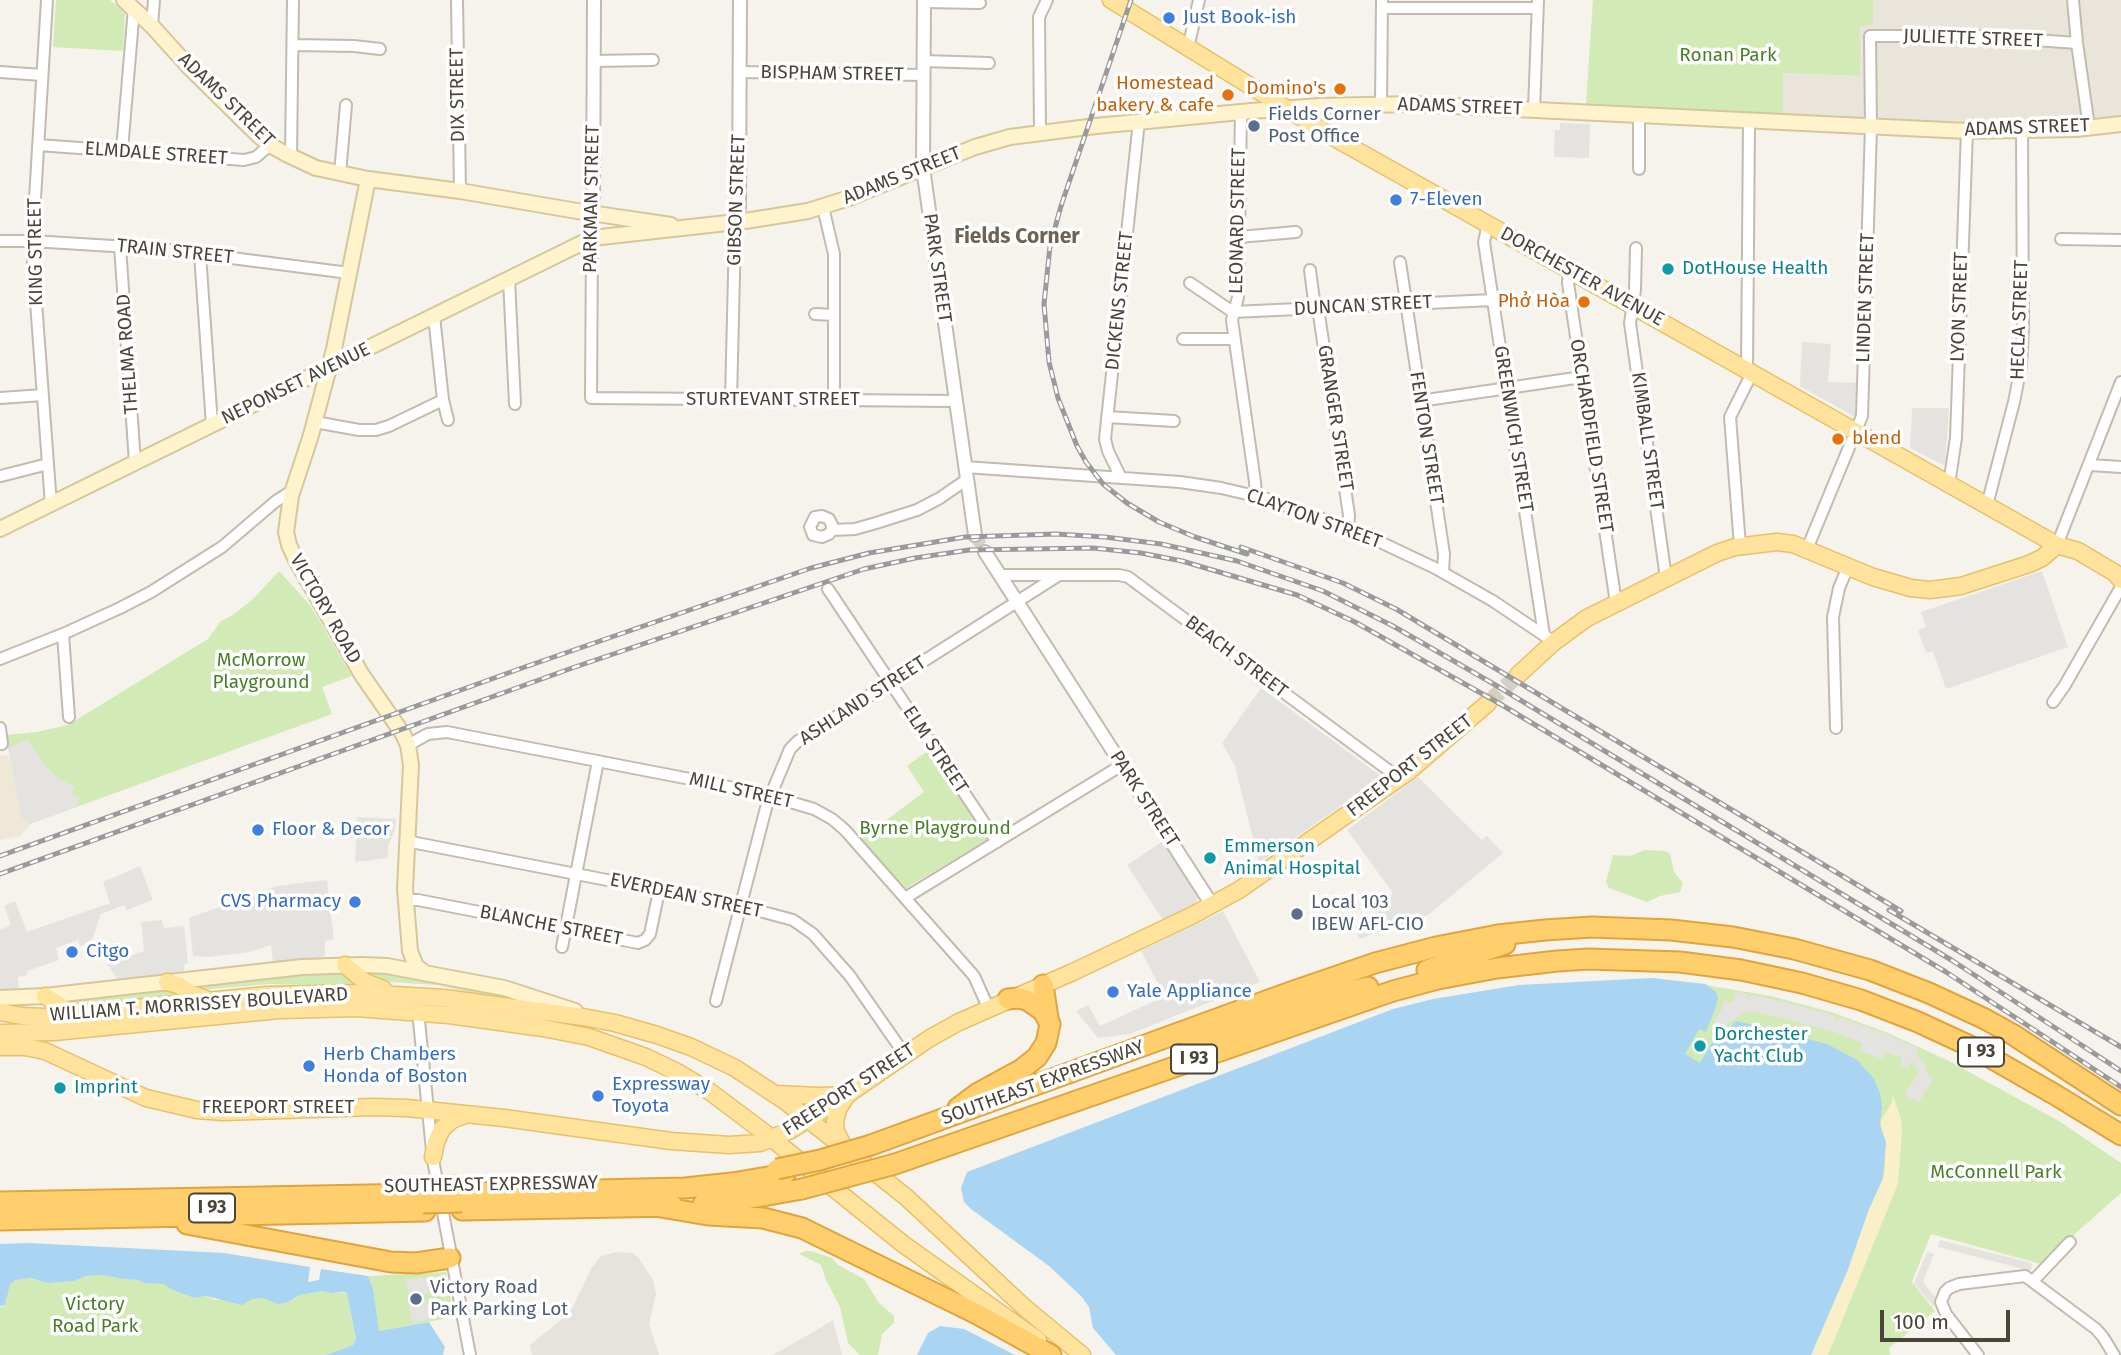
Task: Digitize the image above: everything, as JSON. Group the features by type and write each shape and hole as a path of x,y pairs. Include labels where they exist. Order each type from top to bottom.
{"highway":[{"name":"SOUTHEAST EXPRESSWAY","path":"462,1198 731,1176 790,1179 820,1160 883,1154 941,1121 1366,966 1446,945 1545,930 1608,927 1687,931 1765,942 1841,960 1914,986 1985,1019 2019,1038 2121,1105"},
{"name":"I 93","path":"883,1154 1309,1006 1402,979 1545,930"},
{"name":"SOUTHEAST EXPRESSWAY","path":"0,1195 462,1198 661,1207 731,1201 790,1179 883,1154 1423,983 1497,968 1565,960 1650,960 1741,970 1831,990 1890,1011 1972,1047 2121,1135"},
{"name":"I 93","path":"1402,979 1497,968"},
{"path":"941,1121 978,1093 1015,1074 1034,1059 1047,1040 1049,1021 1043,985"},
{"path":"1008,999 1023,999 1034,1003 1049,1021"},
{"name":"I 93","path":"0,1202 422,1198"},
{"name":"I 93","path":"0,1212 422,1198"},
{"name":"SOUTHEAST EXPRESSWAY","path":"0,1220 159,1217 422,1198"},
{"path":"661,1207 708,1215 763,1217 802,1228 1054,1355"},
{"path":"159,1217 204,1228 391,1262 416,1263 450,1258"}],"main road":[{"name":"DORCHESTER AVENUE","path":"1111,0 1284,108 2057,545 2078,551 2115,573 2121,583"},
{"name":"ADAMS STREET","path":"129,4 228,106 270,145 316,168 369,179 689,228"},
{"name":"ADAMS STREET","path":"592,239 790,215 823,207 990,142 1040,133 1241,111 1435,104 1967,131 2121,124"},
{"name":"VICTORY ROAD","path":"369,179 329,368 315,422 292,491 286,523 292,552 362,675 408,745 411,765 406,841 406,900 410,951 415,964 425,973"},
{"name":"ADAMS STREET","path":"593,213 605,226 624,234"},
{"name":"PARKMAN STREET","path":"592,239 593,213"},
{"name":"NEPONSET AVENUE","path":"0,529 592,239"},
{"path":"1518,675 1549,638 1717,553 1740,546 1777,542 1793,544 1873,577 1926,590 1946,589 2037,561 2057,545"},
{"name":"FREEPORT STREET","path":"0,1047 28,1048 49,1053 146,1098 184,1108 223,1112 373,1107 467,1115 694,1143 755,1143 791,1130 941,1031 1212,905 1265,873 1399,778 1488,703"},
{"path":"387,966 402,960 410,951"},
{"path":"345,965 373,986 410,995"},
{"path":"0,998 45,996 302,967 387,966 518,992 599,1020"},
{"path":"167,982 197,996 219,1000"},
{"name":"WILLIAM T. MORRISSEY BOULEVARD","path":"0,1012 38,1017 314,993 410,995 599,1020 645,1031 691,1047 735,1068 775,1094 912,1203 1082,1355"},
{"path":"45,996 67,1010 93,1013"},
{"name":"WILLIAM T. MORRISSEY BOULEVARD","path":"0,1033 54,1032 292,1009 356,1008 418,1011 551,1029 589,1037 661,1064 696,1082 903,1244 1008,1318 1054,1355"},
{"path":"49,1053 54,1032"},
{"path":"775,1094 819,1097 847,1095"},
{"path":"847,1095 838,1110 835,1122 838,1137 847,1150"},
{"path":"433,1157 442,1129 452,1120 467,1115"}],"street":[{"name":"KING STREET","path":"47,0 32,241 51,505"},
{"path":"152,26 153,0"},
{"path":"291,157 293,0"},
{"name":"DIX STREET","path":"457,0 460,191"},
{"name":"PARKMAN STREET","path":"593,213 594,0"},
{"name":"GIBSON STREET","path":"732,400 740,0"},
{"path":"1040,133 1039,17 1047,0"},
{"path":"1188,48 1199,0"},
{"path":"2073,0 2090,127"},
{"path":"924,1 980,3"},
{"name":"PARK STREET","path":"924,1 923,168 975,534"},
{"path":"122,150 129,4"},
{"path":"1381,104 1382,4 1538,4 1534,111"},
{"name":"JULIETTE STREET","path":"1870,36 1979,36 2077,43"},
{"name":"LINDEN STREET","path":"1807,549 1862,416 1871,127 1870,36"},
{"path":"294,45 380,49"},
{"path":"593,61 653,60"},
{"path":"923,61 989,63"},
{"path":"0,72 42,75"},
{"name":"BISPHAM STREET","path":"740,72 923,75"},
{"path":"340,174 346,105"},
{"name":"LEONARD STREET","path":"1241,111 1237,300 1231,320 1255,496"},
{"path":"1639,169 1640,116"},
{"name":"DICKENS STREET","path":"1121,478 1106,446 1107,416 1139,121"},
{"path":"1740,546 1731,417 1750,371 1749,121"},
{"name":"HECLA STREET","path":"1987,505 2014,402 2021,358 2022,130"},
{"name":"LYON STREET","path":"1949,484 1955,438 1967,131"},
{"name":"ELMDALE STREET","path":"38,145 244,160 256,157 270,145"},
{"path":"823,207 834,254 834,400"},
{"name":"GREENWICH STREET","path":"1488,224 1485,242 1493,300 1549,638"},
{"path":"1239,237 1296,232"},
{"name":"PARKMAN STREET","path":"591,398 592,239"},
{"path":"2060,239 2121,240"},
{"name":"TRAIN STREET","path":"0,241 120,246 349,273"},
{"name":"THELMA ROAD","path":"120,246 135,463"},
{"name":"KIMBALL STREET","path":"1636,248 1635,290 1630,323 1666,578"},
{"path":"200,254 212,425"},
{"name":"FENTON STREET","path":"1400,262 1444,554 1443,572"},
{"name":"GRANGER STREET","path":"1310,270 1349,515 1348,528"},
{"name":"ORCHARDFIELD STREET","path":"1569,270 1567,283 1616,603"},
{"path":"509,279 515,404"},
{"path":"1190,283 1233,312"},
{"name":"DUNCAN STREET","path":"1233,312 1493,300"},
{"path":"815,314 834,315"},
{"path":"434,316 447,420"},
{"path":"1183,339 1234,339"},
{"path":"1420,401 1582,377"},
{"path":"2057,545 2121,382"},
{"path":"0,398 43,395"},
{"name":"STURTEVANT STREET","path":"591,398 956,401"},
{"path":"315,422 359,430 376,430 443,400"},
{"path":"1107,416 1174,421"},
{"path":"1,476 48,464"},
{"path":"2090,464 2121,467"},
{"path":"832,530 855,529 908,513 940,498 966,474"},
{"name":"CLAYTON STREET","path":"966,474 1121,478 1201,484 1255,496 1348,528 1443,572 1549,638"},
{"path":"0,659 128,604 192,567 231,540 276,501 292,491"},
{"name":"PARK STREET","path":"985,552 1212,905"},
{"path":"1836,727 1833,617 1839,588 1848,567"},
{"name":"BEACH STREET","path":"1000,575 1119,575 1132,580 1399,778"},
{"path":"1018,602 1059,575"},
{"path":"2053,702 2121,583"},
{"name":"ELM STREET","path":"828,589 997,842"},
{"name":"ASHLAND STREET","path":"716,1001 770,796 788,752 793,746 1018,602"},
{"path":"63,634 69,717"},
{"path":"0,728 1,744"},
{"name":"MILL STREET","path":"408,745 428,734 444,731 770,796 808,807 832,819 850,836 974,976 988,1007"},
{"path":"562,947 598,761"},
{"path":"905,898 1122,765"},
{"name":"EVERDEAN STREET","path":"406,841 741,906 788,919 809,930 857,984 905,1055"},
{"name":"BLANCHE STREET","path":"406,900 418,900 636,942 643,941 651,931 659,891"},
{"path":"418,1011 433,1157 470,1355"},
{"path":"2033,1280 2070,1242"},
{"path":"1978,1355 1946,1314 1941,1302 1943,1297 1950,1288 1959,1284 2025,1276 2096,1329 2114,1355"}],"shaded area":[{"path":"1873,0 2121,0 2121,117 2078,123 1996,126 1783,114 1783,73 1859,76 1860,25 1873,25"},
{"path":"1560,123 1590,124 1589,158 1554,157 1555,130 1560,130"},
{"path":"1802,342 1831,344 1828,382 1857,383 1855,417 1800,386"},
{"path":"1912,408 1949,408 1943,465 1910,448"},
{"path":"2042,571 2068,647 1946,689 1933,651 1926,653 1918,630 1926,627 1921,612"},
{"path":"1261,688 1382,777 1259,863 1235,766 1222,743"},
{"path":"28,739 43,763 57,777 75,787 72,794 80,798 76,807 30,824 21,817 8,748"},
{"path":"9,755 21,817 30,824 21,836 0,840 0,756"},
{"path":"1418,777 1482,840 1487,836 1503,853 1428,915 1359,939 1355,927 1382,909 1393,893 1347,830"},
{"path":"357,817 396,819 388,846 388,858 355,862"},
{"path":"1162,842 1198,896 1196,903 1163,920 1127,865"},
{"path":"140,866 153,900 127,910 124,905 101,914 91,942 80,946 78,940 56,948 59,960 18,977 19,993 0,995 0,930 11,925 4,906 15,901 27,932 110,903 103,882"},
{"path":"327,880 334,939 325,941 325,959 273,962 271,945 250,952 209,957 193,956 189,918 277,886"},
{"path":"1223,911 1260,982 1130,1034 1098,1038 1076,1011 1088,1005 1100,1026 1159,999 1163,993 1141,951"},
{"path":"162,920 164,928 184,926 188,963 184,964 185,975 120,982 107,964 144,951 141,922"},
{"path":"1736,992 1747,994 1747,1002 1750,995 1776,1000 1836,1016 1835,1024 1839,1017 1886,1034 1918,1048 1916,1054 1925,1063 1927,1073 1934,1078 1919,1102 1913,1099 1909,1101 1905,1093 1918,1071 1914,1062 1911,1062 1908,1068 1900,1065 1902,1058 1886,1052 1883,1059 1860,1051 1862,1043 1837,1033 1753,1012 1743,1013 1723,1027 1713,1021 1721,1011 1724,1001 1733,1003"},
{"path":"1940,1240 2032,1263 2031,1271 1938,1247"},
{"path":"616,1252 632,1253 638,1257 653,1280 656,1294 649,1324 659,1355 532,1355 530,1345 565,1317 573,1307 591,1269 601,1256"},
{"path":"1927,1252 1934,1254 1923,1282 1938,1301 1933,1306 1914,1283"},
{"name":"Victory Road Park Parking Lot","path":"437,1277 438,1284 448,1281 449,1289 426,1293 423,1297 427,1305 436,1303 438,1317 412,1323 406,1279"},
{"path":"833,1320 842,1355 773,1355 820,1328"}],"green space":[{"path":"56,0 110,0 125,13 123,51 53,47"},
{"name":"Ronan Park","path":"1593,0 1873,0 1873,25 1860,26 1860,76 1783,73 1783,114 1586,104"},
{"name":"McMorrow Playground","path":"279,571 310,605 352,676 322,687 332,714 30,824 21,817 6,735 68,725 208,639 221,621 254,598"},
{"name":"Byrne Playground","path":"929,750 989,839 906,888 861,839 924,792 907,766"},
{"path":"1645,850 1665,851 1670,854 1674,872 1683,883 1680,892 1647,902 1609,888 1606,882 1613,855 1630,856"},
{"path":"345,971 360,983 269,984 200,990 193,986 313,972"},
{"path":"360,971 385,971 518,997 535,1003 437,985 375,981"},
{"name":"McConnell Park","path":"1705,984 1771,996 1834,1013 1888,1033 1947,1060 2059,1121 2121,1163 2121,1193 2041,1264 1931,1234 1912,1282 1935,1311 1889,1348 1890,1355 1811,1355 1847,1272 1865,1221 1709,1081 1663,1032"},
{"path":"173,987 179,993 178,996 103,1004 64,1003 61,1000"},
{"path":"805,1251 832,1258 838,1265 864,1279 879,1303 894,1316 894,1323 882,1334 878,1355 860,1355 848,1343 840,1307 821,1265 799,1254"},
{"path":"446,1272 454,1317 379,1331 373,1288 368,1276"},
{"name":"Victory Road Park","path":"102,1275 164,1284 194,1298 206,1296 215,1300 263,1298 288,1302 300,1295 323,1291 347,1293 356,1339 353,1345 326,1355 0,1355 0,1306 3,1307 7,1300 10,1284 16,1280 31,1278 48,1283"}],"sand":[{"path":"1893,1096 1901,1118 1902,1132 1898,1184 1828,1355 1811,1355 1883,1178 1885,1164 1880,1121 1892,1103"}],"water":[{"path":"1652,978 1705,984 1716,992 1716,1006 1706,1032 1699,1029 1685,1054 1700,1063 1715,1038 1737,1021 1827,1044 1857,1060 1874,1079 1880,1093 1880,1126 1886,1142 1883,1178 1811,1355 1116,1355 1093,1328 1089,1307 1081,1296 1049,1266 964,1202 961,1188 967,1172 1393,1009 1433,999 1519,985"},
{"path":"29,1243 224,1253 310,1267 308,1282 319,1280 321,1269 368,1276 373,1288 379,1331 429,1322 445,1347 443,1355 326,1355 353,1345 356,1339 347,1293 344,1292 323,1291 300,1295 278,1304 263,1298 252,1299 242,1305 206,1296 194,1298 164,1284 102,1275 48,1283 31,1278 16,1280 10,1284 5,1305 0,1306 0,1244"},
{"path":"940,1326 964,1329 1015,1355 917,1355 928,1333"}],"tunnel":[{"path":"975,535 985,552"},
{"path":"1488,703 1518,675"}],"railway":[{"path":"1131,0 1050,246 1044,304 1049,362 1058,398 1077,446 1103,484 1127,503 1159,522 1247,554"},
{"path":"0,856 522,668 811,568 869,553 965,537 1056,534 1105,537 1161,544 1237,561 1323,591 1393,626 1953,961 2121,1071"},
{"path":"1241,547 1343,583 1396,609 1901,911"},
{"path":"0,874 575,667 864,569 969,550 1093,548 1182,561 1297,595 1355,622 1502,705 1946,972 2121,1087"},
{"path":"1889,910 2121,1047"}],"place":[{"name":"Just Book-ish","path":"1169,18"},
{"name":"Domino's","path":"1340,89"},
{"name":"Homestead bakery & cafe","path":"1228,95"},
{"name":"Fields Corner Post Office","path":"1254,126"},
{"name":"7-Eleven","path":"1396,200"},
{"name":"DotHouse Health","path":"1668,269"},
{"name":"Phở Hòa","path":"1584,302"},
{"name":"blend","path":"1838,439"},
{"name":"Floor & Decor","path":"258,830"},
{"name":"Emmerson Animal Hospital","path":"1210,858"},
{"name":"CVS Pharmacy","path":"355,902"},
{"name":"Local 103 IBEW AFL-CIO","path":"1297,914"},
{"name":"Citgo","path":"72,952"},
{"name":"Yale Appliance","path":"1113,992"},
{"name":"Dorchester Yacht Club","path":"1700,1046"},
{"name":"Herb Chambers Honda of Boston","path":"309,1066"},
{"name":"Imprint","path":"60,1088"},
{"name":"Expressway Toyota","path":"598,1096"},
{"name":"Victory Road Park Parking Lot","path":"416,1299"}],"district":[{"name":"Fields Corner","path":"1017,237"}]}
